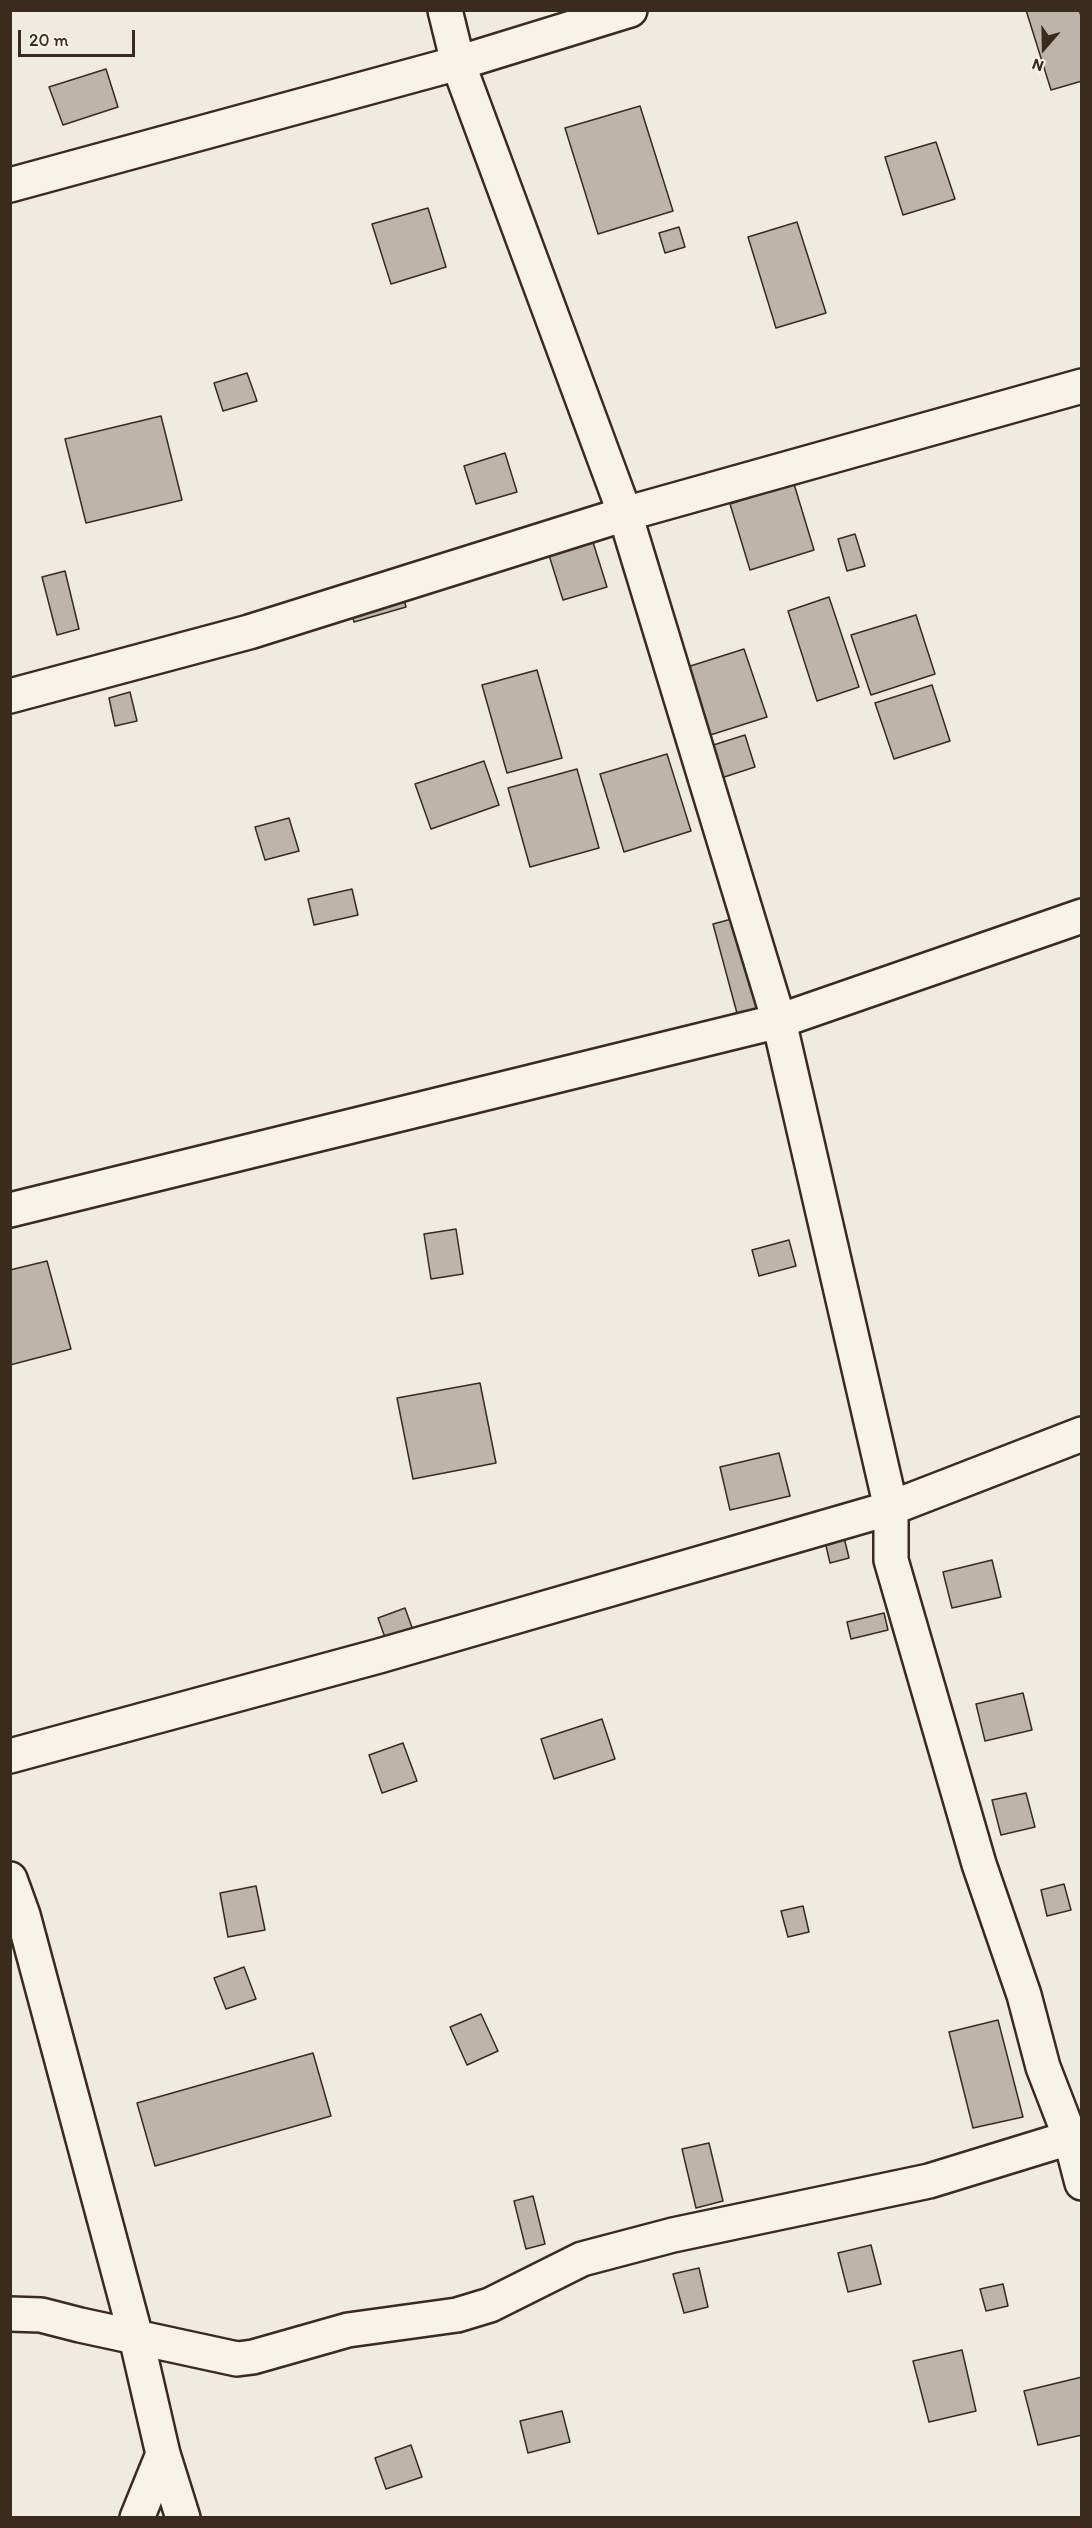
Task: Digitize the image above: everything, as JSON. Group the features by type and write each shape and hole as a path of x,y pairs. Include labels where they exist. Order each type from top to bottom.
{"street":[{"path":"445,10 458,63 625,513 779,1021 891,1508 891,1560 979,1864 1024,1995 1042,2067 1076,2136 1082,2183"},
{"path":"10,185 458,63 630,10"},
{"path":"10,696 249,632 625,513 1082,386"},
{"path":"10,1210 779,1021 1082,916"},
{"path":"10,1756 379,1656 891,1508 1082,1434"},
{"path":"10,1879 23,1915 136,2337 163,2454 183,2517"},
{"path":"10,2313 41,2315 237,2359 253,2357 348,2330 457,2315 490,2305 582,2259 673,2235 929,2181 1076,2136"},
{"path":"137,2517 163,2454"}],"building":[{"path":"1026,10 1079,10 1082,19 1082,81 1051,90"},
{"path":"106,69 118,107 63,125 49,87"},
{"path":"640,106 673,211 598,234 565,128"},
{"path":"936,142 955,199 903,215 885,157"},
{"path":"428,208 446,267 391,284 372,224"},
{"path":"797,222 826,313 776,328 748,237"},
{"path":"679,227 685,247 665,253 659,233"},
{"path":"247,373 257,401 223,411 214,383"},
{"path":"161,416 182,500 86,523 65,439"},
{"path":"505,453 517,492 476,504 464,466"},
{"path":"794,484 814,550 750,570 730,504"},
{"path":"855,534 865,566 847,571 838,539"},
{"path":"592,539 607,587 563,600 548,552"},
{"path":"65,571 79,629 57,635 42,577"},
{"path":"397,573 406,607 354,622 344,588"},
{"path":"829,597 859,687 817,701 788,611"},
{"path":"916,615 935,674 871,695 851,635"},
{"path":"744,649 767,717 704,737 681,669"},
{"path":"537,670 562,758 507,773 482,685"},
{"path":"932,685 950,741 894,759 875,703"},
{"path":"130,692 137,721 115,726 109,698"},
{"path":"745,735 755,767 715,780 704,748"},
{"path":"667,754 691,831 624,852 600,774"},
{"path":"484,761 499,805 431,829 415,784"},
{"path":"577,769 599,848 530,867 508,788"},
{"path":"289,818 299,851 265,860 255,827"},
{"path":"352,889 358,915 314,925 308,899"},
{"path":"739,917 764,1010 738,1017 713,924"},
{"path":"456,1229 463,1274 431,1279 424,1234"},
{"path":"789,1240 796,1266 759,1276 752,1250"},
{"path":"47,1261 71,1349 10,1365 10,1270"},
{"path":"480,1383 496,1463 413,1479 397,1398"},
{"path":"779,1453 790,1496 730,1510 720,1467"},
{"path":"842,1529 849,1558 830,1563 823,1533"},
{"path":"992,1560 1001,1597 952,1608 943,1572"},
{"path":"405,1608 414,1633 387,1643 378,1618"},
{"path":"884,1613 888,1630 851,1639 847,1622"},
{"path":"1023,1693 1032,1730 985,1741 976,1704"},
{"path":"602,1719 615,1759 554,1779 541,1739"},
{"path":"403,1743 417,1781 382,1793 369,1755"},
{"path":"1026,1793 1035,1827 1001,1835 992,1800"},
{"path":"1064,1884 1071,1910 1047,1916 1041,1890"},
{"path":"256,1886 265,1930 228,1937 220,1893"},
{"path":"803,1906 809,1932 788,1937 781,1911"},
{"path":"244,1967 256,1999 226,2009 214,1978"},
{"path":"481,2014 498,2051 467,2065 450,2027"},
{"path":"998,2020 1023,2117 973,2128 949,2032"},
{"path":"313,2053 331,2116 155,2166 137,2103"},
{"path":"709,2143 723,2201 696,2208 682,2149"},
{"path":"533,2196 545,2244 526,2249 514,2201"},
{"path":"871,2245 881,2284 848,2292 838,2253"},
{"path":"699,2268 708,2307 684,2313 673,2274"},
{"path":"1003,2284 1008,2306 986,2311 980,2289"},
{"path":"962,2350 976,2411 929,2422 913,2361"},
{"path":"1082,2377 1082,2435 1038,2445 1024,2391"},
{"path":"562,2411 570,2442 528,2453 520,2421"},
{"path":"411,2445 422,2477 386,2489 375,2458"}]}
